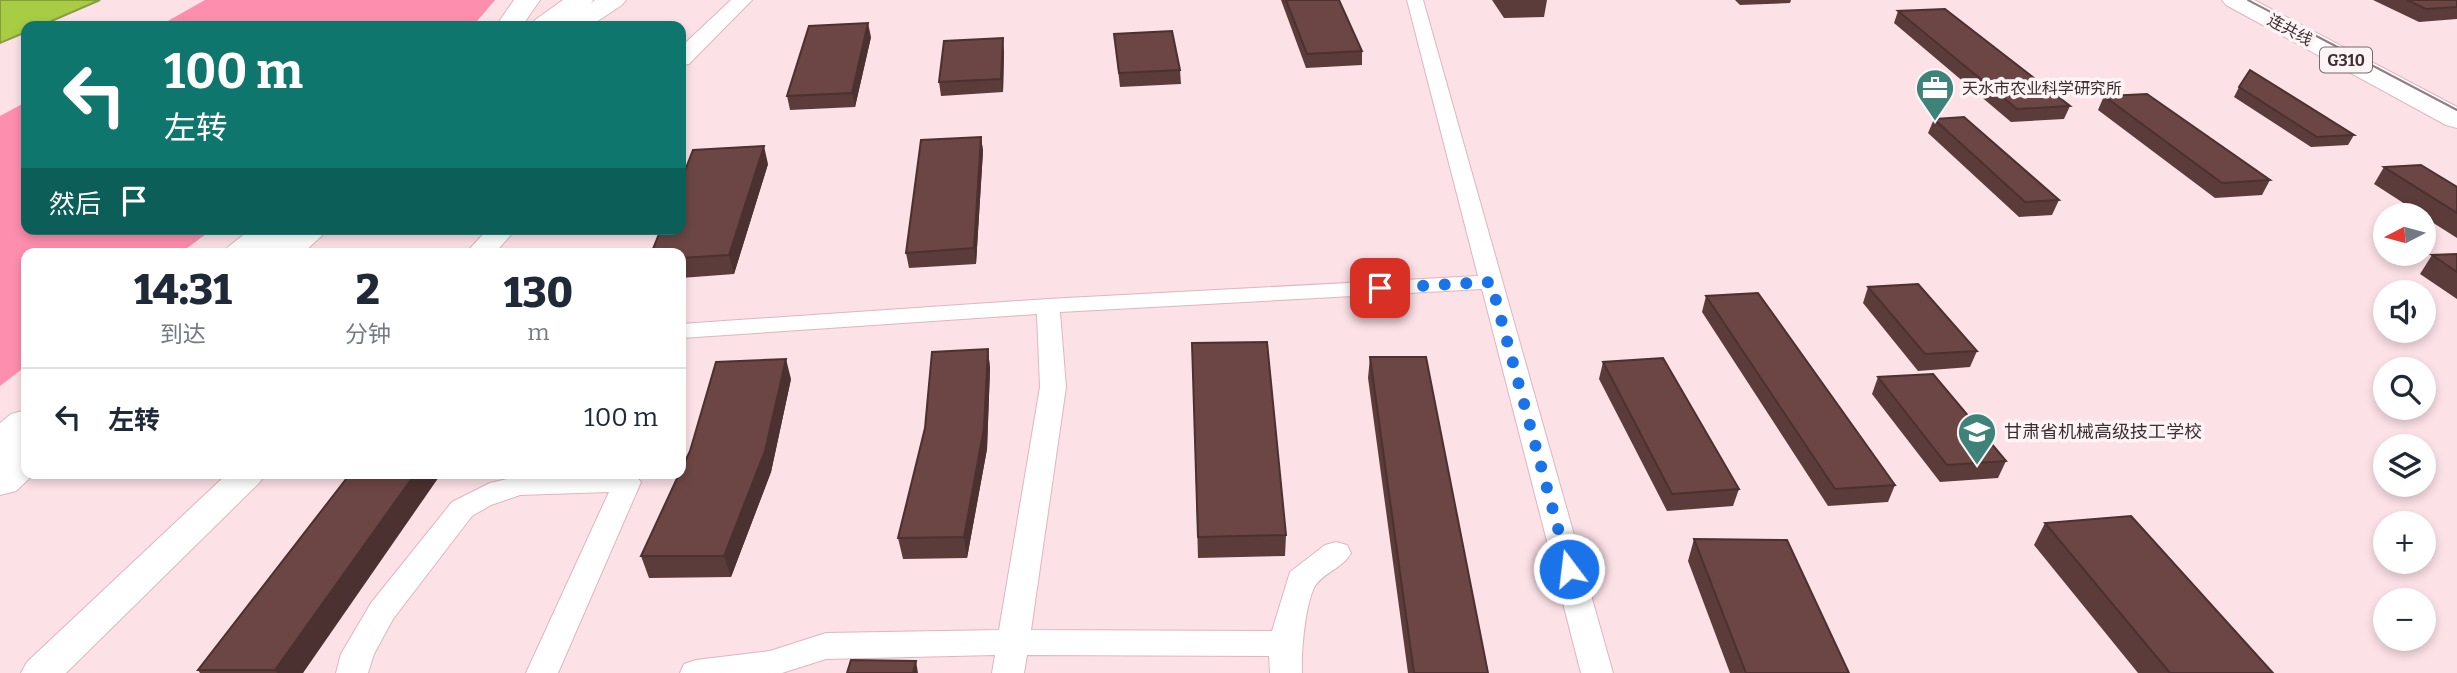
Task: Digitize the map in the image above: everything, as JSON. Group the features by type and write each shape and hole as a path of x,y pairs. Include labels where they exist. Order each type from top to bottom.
{"highway":[{"path":"512,21 527,0"},
{"path":"576,16 604,0"},
{"path":"576,16 613,0"},
{"name":"连共线","path":"2235,0 2457,119"},
{"name":"连共线","path":"2278,0 2457,94"},
{"path":"248,248 264,235"},
{"path":"288,248 304,235"},
{"path":"0,445 21,428"},
{"path":"0,480 21,462"}],"street":[{"path":"686,54 742,0"},
{"path":"1415,0 1597,673"},
{"path":"484,248 497,235"},
{"path":"686,331 1048,306 1491,282"},
{"path":"1008,673 1053,387 1048,306"},
{"path":"41,673 243,479"},
{"path":"352,673 355,656 371,626 462,509 475,499 509,485 527,482 627,482 542,673"},
{"path":"696,673 770,664 826,646 1014,642 1286,658 1301,580 1336,553"}],"shaded area":[{"path":"0,0 100,0 52,21 21,21 21,34 0,43"},
{"path":"205,0 495,0 477,21 168,21"},
{"path":"21,105 21,235 205,235 187,248 21,248 21,370 0,386 0,116"}],"building":[{"path":"1286,0 1339,0 1362,51 1307,54"},
{"path":"2407,0 2457,0 2457,7 2426,9"},
{"path":"1945,9 2070,106 2017,109 1898,11"},
{"path":"868,23 852,93 787,96 809,26"},
{"path":"1172,31 1180,70 1119,73 1114,34"},
{"path":"1003,38 1001,79 939,82 944,41"},
{"path":"2250,70 2354,135 2317,137 2239,87"},
{"path":"2147,94 2270,180 2222,183 2104,96"},
{"path":"1964,117 2059,200 2025,202 1934,119"},
{"path":"981,137 974,248 906,253 921,140"},
{"path":"764,146 729,255 686,258 686,248 653,248 659,235 686,235 686,168 693,150"},
{"path":"2421,165 2457,187 2457,213 2384,167"},
{"path":"2457,254 2457,272 2436,258 2436,255"},
{"path":"1918,284 1977,351 1925,354 1868,287"},
{"path":"1758,293 1895,485 1835,489 1706,296"},
{"path":"1267,342 1286,535 1198,537 1192,343"},
{"path":"988,349 984,428 964,537 898,538 925,428 932,352"},
{"path":"1370,357 1426,357 1488,673 1414,673"},
{"path":"1663,358 1739,489 1672,494 1603,362"},
{"path":"786,359 765,451 724,556 641,556 677,479 686,479 686,459 716,362"},
{"path":"1933,374 2006,461 1947,465 1878,377"},
{"path":"346,479 411,479 275,670 198,670"},
{"path":"2131,516 2273,673 2170,673 2045,523"},
{"path":"1694,539 1787,540 1849,673 1746,673"},
{"path":"851,660 916,661 913,673 847,673"}],"tram line":[{"path":"2248,0 2457,110"}],"place":[{"name":"天水市农业科学研究所","path":"1935,122"},
{"name":"甘肃省机械高级技工学校","path":"1977,466"}],"route":[{"path":"1380,288 1491,282 1569,569"}]}
